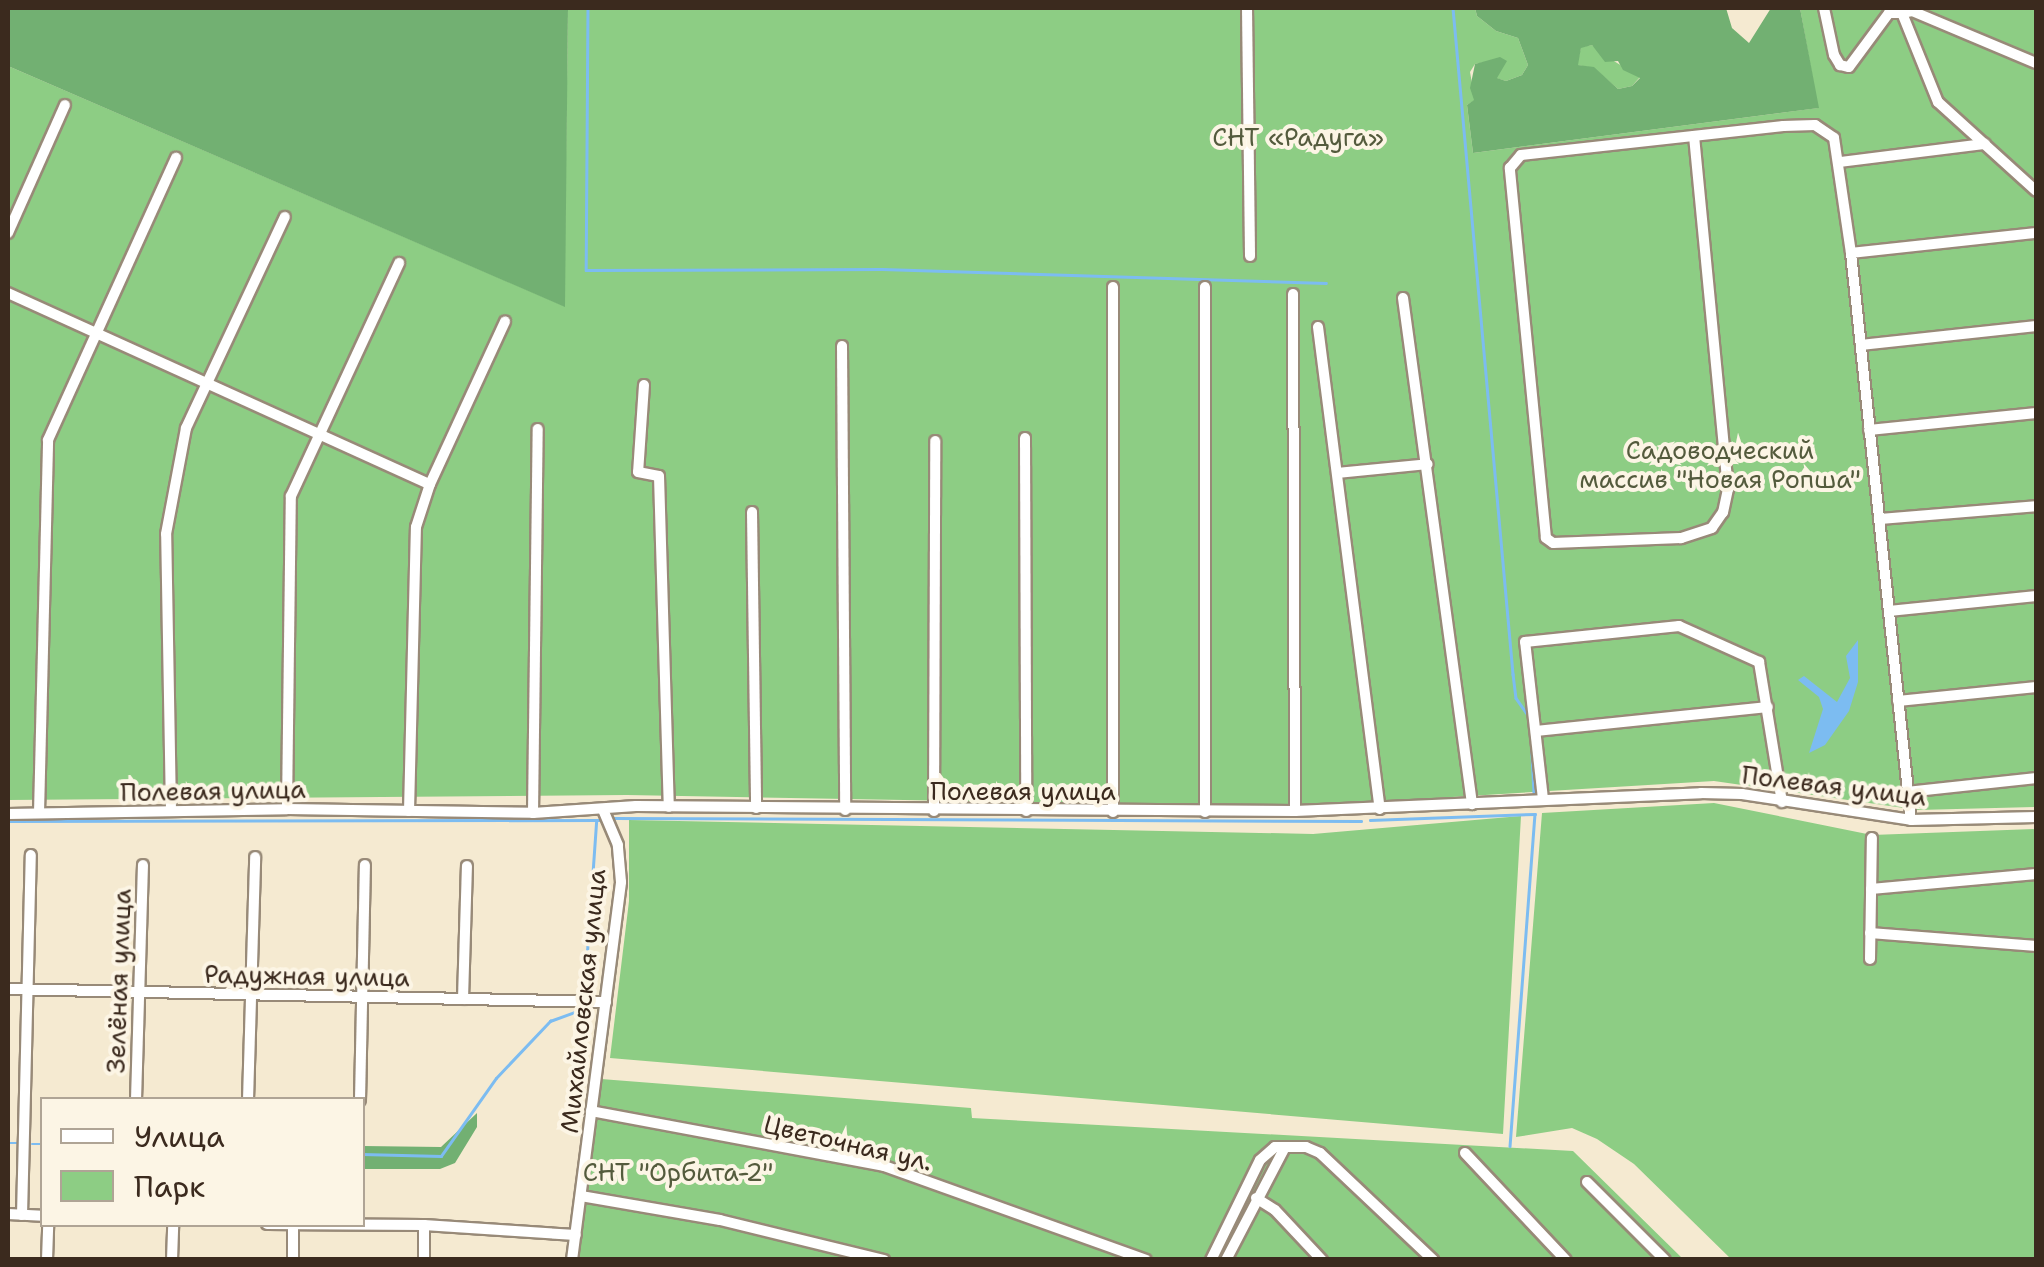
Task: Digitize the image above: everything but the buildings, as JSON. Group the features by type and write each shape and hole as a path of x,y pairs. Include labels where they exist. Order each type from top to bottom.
{"street":[{"path":"1246,8 1250,256"},
{"path":"1824,8 1834,55 1840,64 1849,66 1889,13 1912,11 2036,63"},
{"path":"1902,13 1938,102 2036,191"},
{"path":"8,233 65,106"},
{"path":"1694,136 1728,489 1723,512 1712,528 1681,538 1553,544 1544,530 1510,168 1521,155 1694,136 1815,125 1834,138 1851,253 1911,820"},
{"path":"1840,162 1985,144"},
{"path":"39,813 48,440 176,158"},
{"path":"171,812 166,534 186,428 285,218"},
{"path":"1851,253 2036,233"},
{"path":"288,809 290,496 399,263"},
{"path":"1205,287 1205,812"},
{"path":"1113,288 1113,812"},
{"path":"8,294 430,484"},
{"path":"1293,294 1294,811"},
{"path":"1402,298 1428,464 1472,804"},
{"path":"409,811 414,540 430,484 505,322"},
{"path":"1861,345 2036,326"},
{"path":"1318,327 1380,809"},
{"path":"842,346 844,810"},
{"path":"644,385 638,472 659,476 669,807"},
{"path":"1869,430 2036,413"},
{"path":"533,813 538,429"},
{"path":"1025,438 1026,811"},
{"path":"934,811 935,440"},
{"path":"1336,472 1428,464"},
{"path":"1880,519 2036,506"},
{"path":"752,512 756,808"},
{"path":"1888,611 2036,596"},
{"path":"1543,800 1525,642 1679,626 1760,662 1782,802"},
{"path":"1898,701 2036,686"},
{"path":"1536,731 1768,707"},
{"path":"1907,792 2036,778"},
{"name":"Полевая улица","path":"8,814 288,809 533,813 669,807 1294,811 1700,792 1742,794 1911,820 2036,817"},
{"name":"Михайловская улица","path":"572,1260 621,882 618,845 603,810"},
{"path":"1870,960 1872,838"},
{"path":"22,1215 31,854"},
{"path":"248,1097 254,857"},
{"name":"Зелёная улица","path":"136,1097 142,864"},
{"path":"360,1097 365,864"},
{"path":"463,999 467,866"},
{"path":"1871,889 2036,874"},
{"path":"1870,933 2036,946"},
{"name":"Радужная улица","path":"8,989 606,1002"},
{"name":"Цветочная ул.","path":"591,1111 884,1166 1146,1260"},
{"path":"1211,1260 1260,1160 1275,1147 1306,1147 1320,1153 1432,1260"},
{"path":"1226,1260 1284,1149"},
{"path":"1465,1153 1566,1260"},
{"path":"1586,1182 1665,1260"},
{"path":"580,1196 720,1220 884,1260"},
{"path":"1256,1198 1275,1210 1322,1260"},
{"path":"8,1214 40,1216"},
{"path":"365,1226 576,1234"},
{"path":"424,1226 424,1260"},
{"path":"47,1260 48,1227"},
{"path":"172,1260 173,1227"},
{"path":"294,1227 294,1260"}],"green space":[{"path":"8,8 568,8 565,307 8,66"},
{"name":"Садоводческий массив \"Новая Ропша\"","path":"568,8 1475,8 1477,16 1496,31 1518,38 1528,65 1522,75 1506,81 1496,78 1498,70 1490,61 1475,64 1470,72 1475,100 1467,105 1473,153 1818,108 1800,8 2036,8 2036,807 1918,810 1714,781 1289,807 627,795 8,800 8,66 564,306"},
{"path":"1475,8 1726,8 1732,28 1749,43 1771,8 1800,8 1819,108 1473,153 1467,105 1474,100 1470,88 1475,64 1500,57 1507,61 1497,78 1506,81 1522,75 1528,65 1518,38 1496,31 1477,16","holes":["1592,45 1605,62 1618,61 1623,70 1640,78 1632,86 1618,89 1594,67 1578,65 1581,48"]},
{"path":"1592,45 1640,77 1632,86 1618,89 1594,68 1577,65 1581,47"},
{"path":"1714,803 1872,835 2036,829 2036,1259 1731,1259 1634,1164 1597,1139 1572,1128 1516,1137 1542,813"},
{"path":"1521,816 1503,1134 610,1058 629,901 629,820 1313,834"},
{"name":"СНТ \"Орбита-2\"","path":"601,1079 971,1108 972,1118 1573,1151 1683,1259 575,1260"},
{"path":"477,1113 477,1127 455,1163 440,1169 365,1169 365,1146 441,1147"}],"water":[{"path":"1858,640 1858,682 1849,711 1825,745 1809,753 1823,709 1819,697 1798,680 1804,676 1837,702 1850,678 1846,656"}],"waterway":[{"path":"588,8 586,270 882,269 1326,283"},
{"path":"1453,8 1513,674 1516,698 1530,718"},
{"path":"1531,736 1534,794"},
{"path":"1370,820 1535,814 1510,1146"},
{"path":"614,818 1361,821"},
{"path":"8,821 599,820"},
{"path":"584,995 596,822"},
{"path":"365,1154 441,1156 496,1078 550,1021 583,1009"},
{"path":"8,1143 18,1143"},
{"path":"32,1144 40,1144"}],"park label":[{"name":"СНТ «Радуга»","path":"1298,137"}]}
